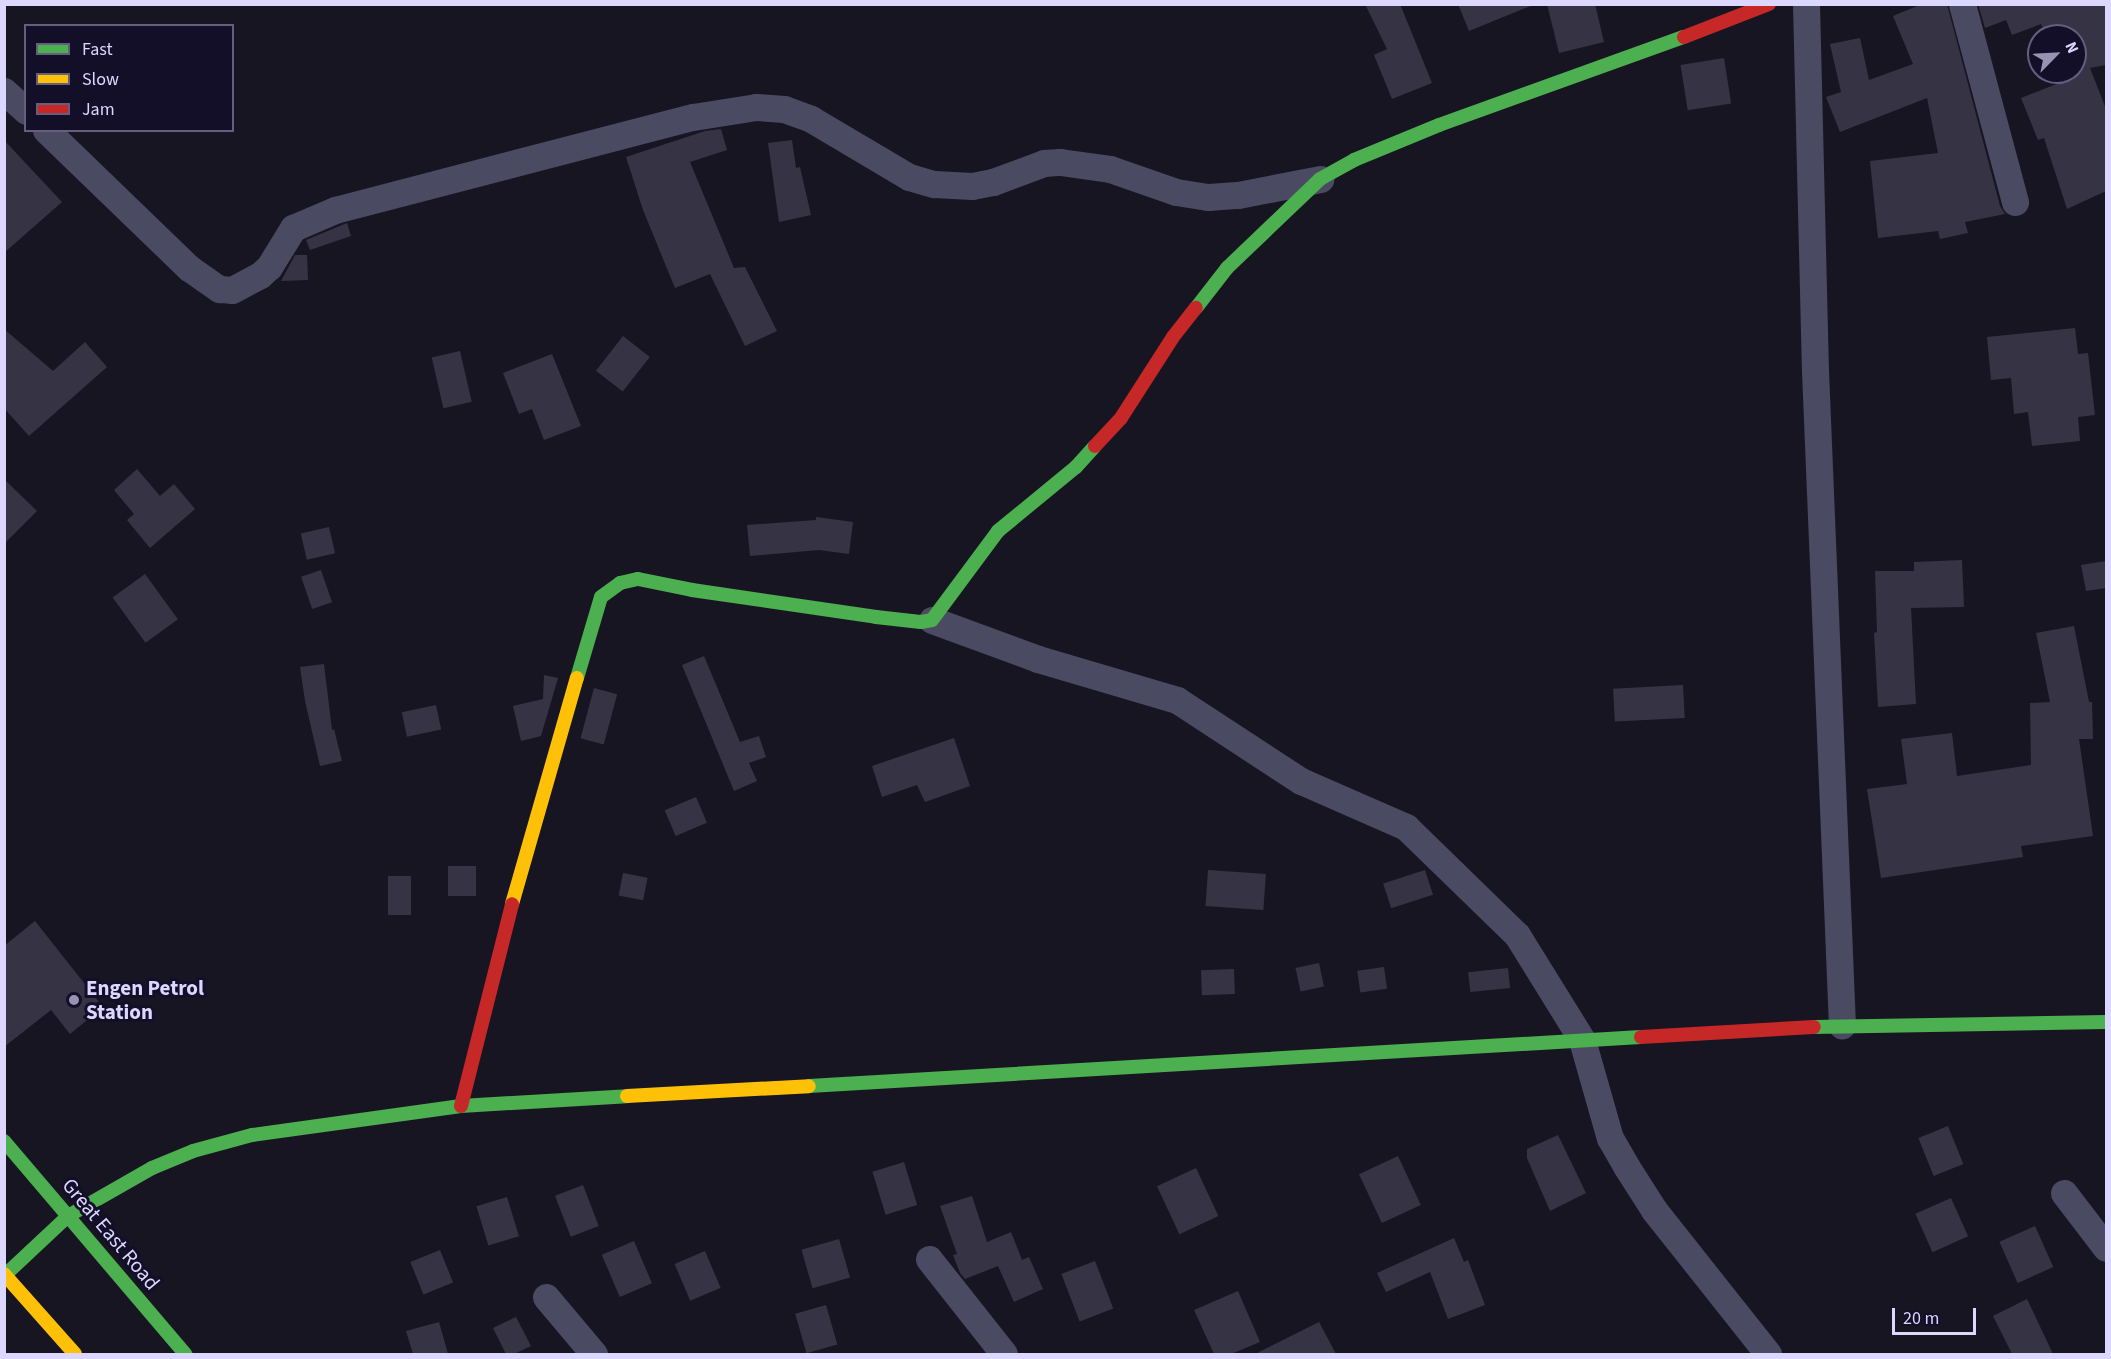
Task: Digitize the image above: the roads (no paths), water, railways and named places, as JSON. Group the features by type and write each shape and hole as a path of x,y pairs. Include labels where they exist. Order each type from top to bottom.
{"street":[{"path":"932,620 998,531 1076,467 1121,418 1173,338 1227,268 1320,179 1354,160 1428,130 1659,47 1769,4"},
{"path":"1806,4 1815,371 1842,1025"},
{"path":"1962,4 2015,202"},
{"path":"4,91 24,109"},
{"path":"48,132 189,268 219,289 232,290 260,275 269,267 293,228 335,210 693,117 756,107 784,109 811,119 909,177 934,184 972,186 1002,179 1044,164 1060,162 1110,169 1176,192 1208,197 1238,195 1320,179"},
{"path":"461,1106 471,1058 521,869 601,597 620,583 638,579 692,590 876,617 921,622 932,620 1038,659 1177,700 1301,782 1406,827 1517,935 1582,1040 1610,1138 1626,1166 1653,1210 1768,1354"},
{"path":"75,1354 5,1274 68,1216 153,1168 223,1142 252,1135 461,1106 989,1077 1842,1025 2106,1022"},
{"name":"Great East Road","path":"4,1141 185,1354"},
{"path":"2064,1193 2106,1248"},
{"path":"929,1259 1004,1354"},
{"path":"546,1297 594,1354"}],"place":[{"name":"Engen Petrol Station","path":"74,1000"}]}
